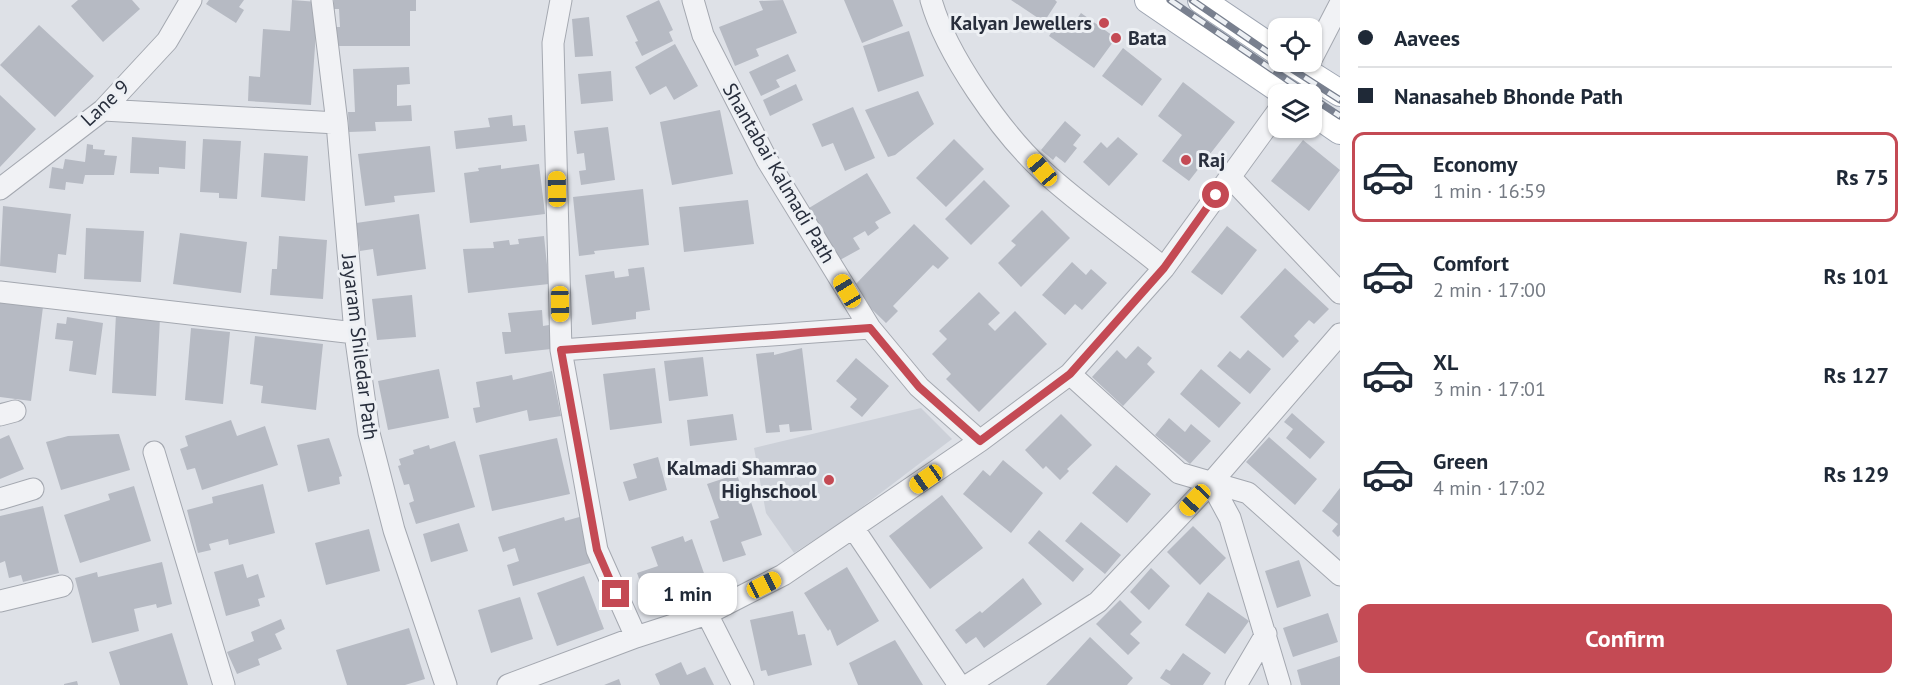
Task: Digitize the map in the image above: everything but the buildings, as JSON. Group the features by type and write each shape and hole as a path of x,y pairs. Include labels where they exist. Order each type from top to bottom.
{"main road":[{"path":"1148,0 1273,84"},
{"path":"1201,0 1268,45"},
{"path":"1314,72 1340,93"},
{"path":"1322,119 1340,131"}],"street":[{"name":"Lane 9","path":"0,189 103,110 167,41 190,0"},
{"name":"Jayaram Shiledar Path","path":"322,0 337,123 355,333 369,433 394,530 446,685"},
{"path":"561,0 553,43 561,350 597,550 636,637"},
{"name":"Shantabai Kalmadi Path","path":"693,0 703,35 767,160 870,328 919,387 980,441"},
{"path":"931,0 938,24 987,106 1042,170 1164,268"},
{"path":"1322,34 1340,4"},
{"path":"103,110 337,123"},
{"path":"508,685 536,680 636,637 707,614 783,576 980,441 1070,374 1164,268 1268,125"},
{"path":"1230,177 1340,293"},
{"path":"0,292 355,333"},
{"path":"561,350 870,328"},
{"path":"968,685 1098,602 1211,483 1340,334"},
{"path":"1070,374 1179,473 1248,493 1340,576"},
{"path":"154,452 224,685"},
{"path":"1211,483 1230,518 1280,685"},
{"path":"0,499 33,489"},
{"path":"854,529 959,685"},
{"path":"0,601 62,586"},
{"path":"707,614 743,685"},
{"path":"1236,685 1266,634"}],"shaded area":[{"name":"Kalmadi Shamrao Highschool","path":"921,408 952,439 845,520 794,553 766,513 754,448"}],"railway":[{"path":"1170,0 1293,84"},
{"path":"1192,0 1268,52"},
{"path":"1297,72 1340,100"},
{"path":"1322,104 1340,116"}],"place":[{"name":"Kalyan Jewellers","path":"1104,23"},
{"name":"Bata","path":"1116,38"},
{"name":"Raj","path":"1186,160"},
{"name":"Kalmadi Shamrao Highschool","path":"829,480"}],"route":[{"path":"616,594 597,550 561,350 870,328 919,387 980,441 1070,374 1164,268 1216,195"}]}
